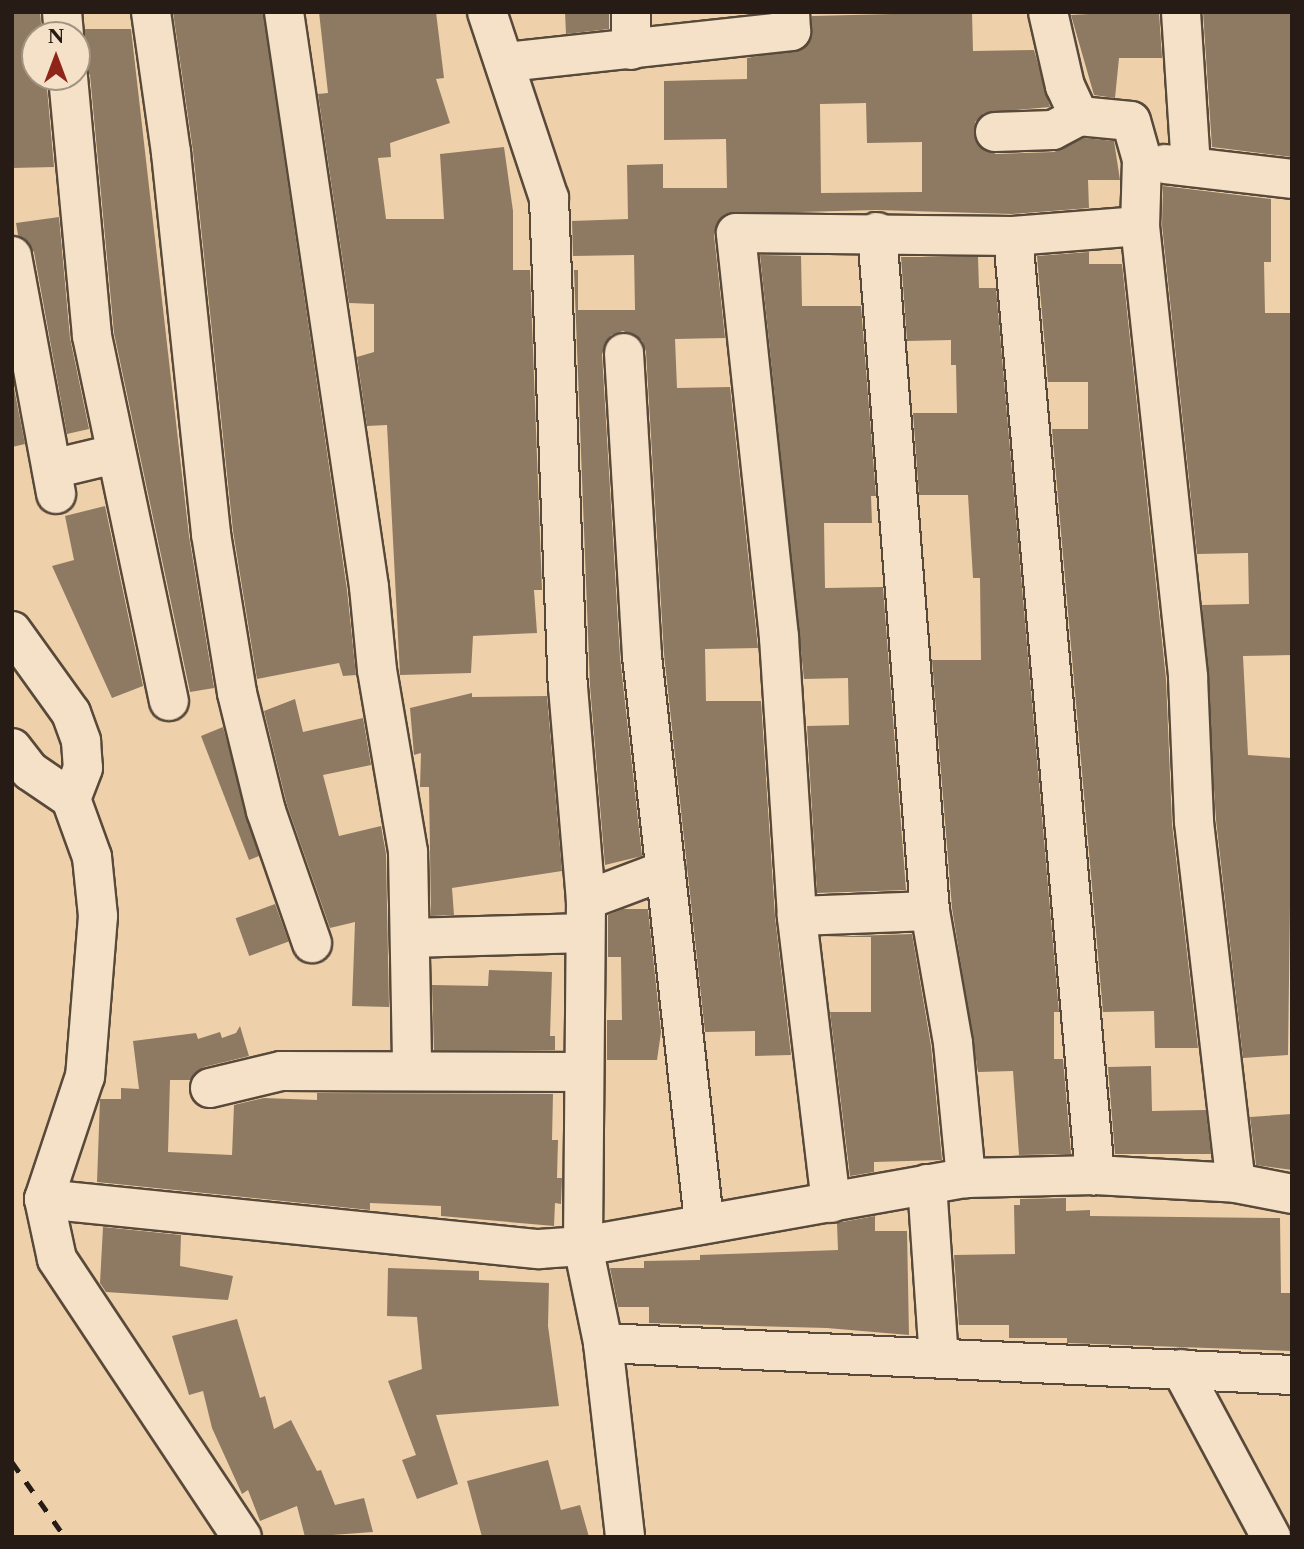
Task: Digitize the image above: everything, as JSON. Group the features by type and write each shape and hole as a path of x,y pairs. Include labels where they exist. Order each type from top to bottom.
{"street":[{"path":"151,12 172,153 211,534 235,679 267,811 312,943"},
{"path":"284,12 369,587 377,670 408,852 412,1069"},
{"path":"487,12 507,62 549,198 568,687 586,916 583,1246 603,1343 625,1537"},
{"path":"631,12 631,50"},
{"path":"507,62 791,31 790,12"},
{"path":"1048,12 1065,86 1079,116"},
{"path":"1181,12 1191,167"},
{"path":"69,91 92,336 169,701"},
{"path":"995,132 1053,130 1079,116 1131,121 1142,160 1140,226 1186,663 1194,822 1236,1184"},
{"path":"1142,160 1292,179"},
{"path":"831,1203 797,916 779,637 736,233 877,232 1013,236 1140,226"},
{"path":"877,232 930,911 953,1043 967,1178"},
{"path":"1013,236 1095,1175"},
{"path":"12,256 54,481 115,454"},
{"path":"624,353 642,656 704,1222"},
{"path":"12,631 71,713 81,741 83,768 71,799"},
{"path":"12,747 30,771 71,799 92,857 98,916 91,1042 76,1110 44,1199 57,1259 75,1291 242,1537"},
{"path":"410,938 586,916 666,870"},
{"path":"797,916 930,911"},
{"path":"210,1088 281,1071 412,1069 584,1072"},
{"path":"44,1199 539,1249 583,1246 704,1222 831,1203 967,1178 1095,1175 1236,1184 1292,1194"},
{"path":"927,1184 939,1358"},
{"path":"603,1343 1292,1375"},
{"path":"1181,1369 1271,1537"}],"building":[{"path":"12,12 40,12 41,21 21,21 21,91 47,91 54,167 12,168"},
{"path":"173,12 263,12 347,590 356,675 343,676 339,663 257,679 233,531 193,151"},
{"path":"319,12 436,12 444,78 436,79 450,123 390,143 391,157 378,158 386,219 444,219 440,154 504,147 513,211 513,270 530,270 542,590 534,590 537,633 473,636 471,673 400,675 387,425 367,426 357,357 374,352 374,304 349,303 318,94 328,93"},
{"path":"565,12 609,12 609,29 566,34"},
{"path":"972,12 973,51 1034,50 1050,107 984,113 975,122 977,144 996,154 1054,152 1084,138 1114,141 1120,180 1088,180 1089,208 1012,214 876,210 725,214 717,223 714,235 725,338 675,339 677,388 730,387 758,648 705,649 706,701 761,701 775,917 791,1055 755,1056 755,1031 705,1032 664,654 646,352 642,340 623,331 611,335 602,354 620,657 642,856 605,865 590,686 574,270 578,270 578,310 635,310 634,255 573,256 572,221 628,219 627,165 663,164 663,188 727,188 726,139 664,140 664,81 747,79 747,58 804,48 811,40 812,16","holes":["866,103 867,143 922,142 922,192 821,193 820,104"]},
{"path":"1159,12 1162,58 1119,58 1115,98 1094,95 1071,15"},
{"path":"1203,12 1292,12 1292,157 1212,147"},
{"path":"91,29 131,29 189,536 214,688 190,692 114,333 91,86"},
{"path":"1163,186 1271,199 1271,262 1264,262 1265,313 1292,313 1292,655 1243,656 1248,755 1292,758 1288,1055 1243,1058 1216,820 1202,605 1249,604 1248,553 1197,554 1162,225"},
{"path":"59,217 70,338 89,429 67,434 34,252 18,235 16,223"},
{"path":"1089,252 1089,264 1122,264 1166,679 1172,824 1198,1048 1155,1048 1154,1011 1103,1012 1052,429 1088,429 1088,382 1048,382 1037,256"},
{"path":"760,255 801,256 802,306 861,306 876,496 871,496 872,523 824,523 825,588 883,587 906,890 817,893 807,726 849,725 848,678 804,679"},
{"path":"901,257 978,257 979,288 996,288 1059,1012 1054,1012 1054,1059 1063,1059 1071,1154 1019,1155 1013,1071 978,1072 952,908 932,660 981,660 980,578 973,578 968,495 919,495 913,413 957,413 956,365 951,365 951,340 907,341"},
{"path":"12,378 25,444 12,447"},
{"path":"105,506 143,686 112,698 52,566 74,560 65,516"},
{"path":"472,693 472,697 547,696 562,871 452,888 454,915 431,916 429,787 420,787 421,753 414,755 410,708"},
{"path":"295,699 303,732 363,718 371,765 323,775 339,836 381,826 386,854 389,1007 352,1006 355,922 330,928 287,805 264,711"},
{"path":"223,727 259,856 249,860 201,736"},
{"path":"275,904 289,942 249,956 236,918"},
{"path":"623,909 648,909 661,1032 657,1060 607,1060 607,1020 622,1020 621,957 608,957 608,915"},
{"path":"912,934 931,1046 942,1160 874,1162 874,1172 850,1176 830,1012 871,1012 871,937 822,937"},
{"path":"489,970 552,972 550,1036 555,1036 555,1050 434,1050 432,985 488,986"},
{"path":"240,1026 249,1056 204,1067 190,1080 170,1080 168,1152 232,1155 234,1105 264,1098 317,1100 317,1093 553,1094 552,1140 558,1140 557,1178 562,1178 561,1204 555,1203 554,1226 441,1216 441,1206 370,1203 370,1210 97,1182 100,1099 121,1099 121,1088 139,1089 133,1041 196,1033 198,1039 220,1032 222,1038 236,1033"},
{"path":"1151,1066 1152,1111 1206,1110 1211,1154 1115,1154 1108,1067"},
{"path":"1292,1114 1292,1170 1256,1165 1250,1117"},
{"path":"1066,1198 1066,1211 1090,1210 1090,1216 1280,1218 1281,1293 1292,1293 1292,1351 1067,1343 1067,1338 1009,1338 1009,1325 959,1325 954,1255 1015,1254 1014,1205 1020,1205 1020,1199"},
{"path":"875,1216 875,1231 907,1231 909,1335 827,1328 649,1323 649,1307 618,1307 610,1268 644,1268 644,1261 700,1260 700,1255 838,1250 837,1223"},
{"path":"103,1227 181,1235 180,1266 233,1276 228,1300 106,1292 100,1283"},
{"path":"388,1268 479,1271 479,1280 549,1283 548,1326 559,1406 436,1415 458,1484 417,1499 402,1460 416,1455 388,1381 422,1369 417,1317 387,1316"},
{"path":"237,1319 260,1398 265,1396 274,1429 291,1420 317,1471 321,1470 335,1505 364,1498 373,1532 305,1537 297,1506 260,1521 248,1490 242,1494 212,1428 203,1391 189,1395 172,1336"},
{"path":"548,1460 561,1510 580,1505 589,1537 482,1537 467,1481"}],"railway":[{"path":"12,1462 65,1537"}]}
